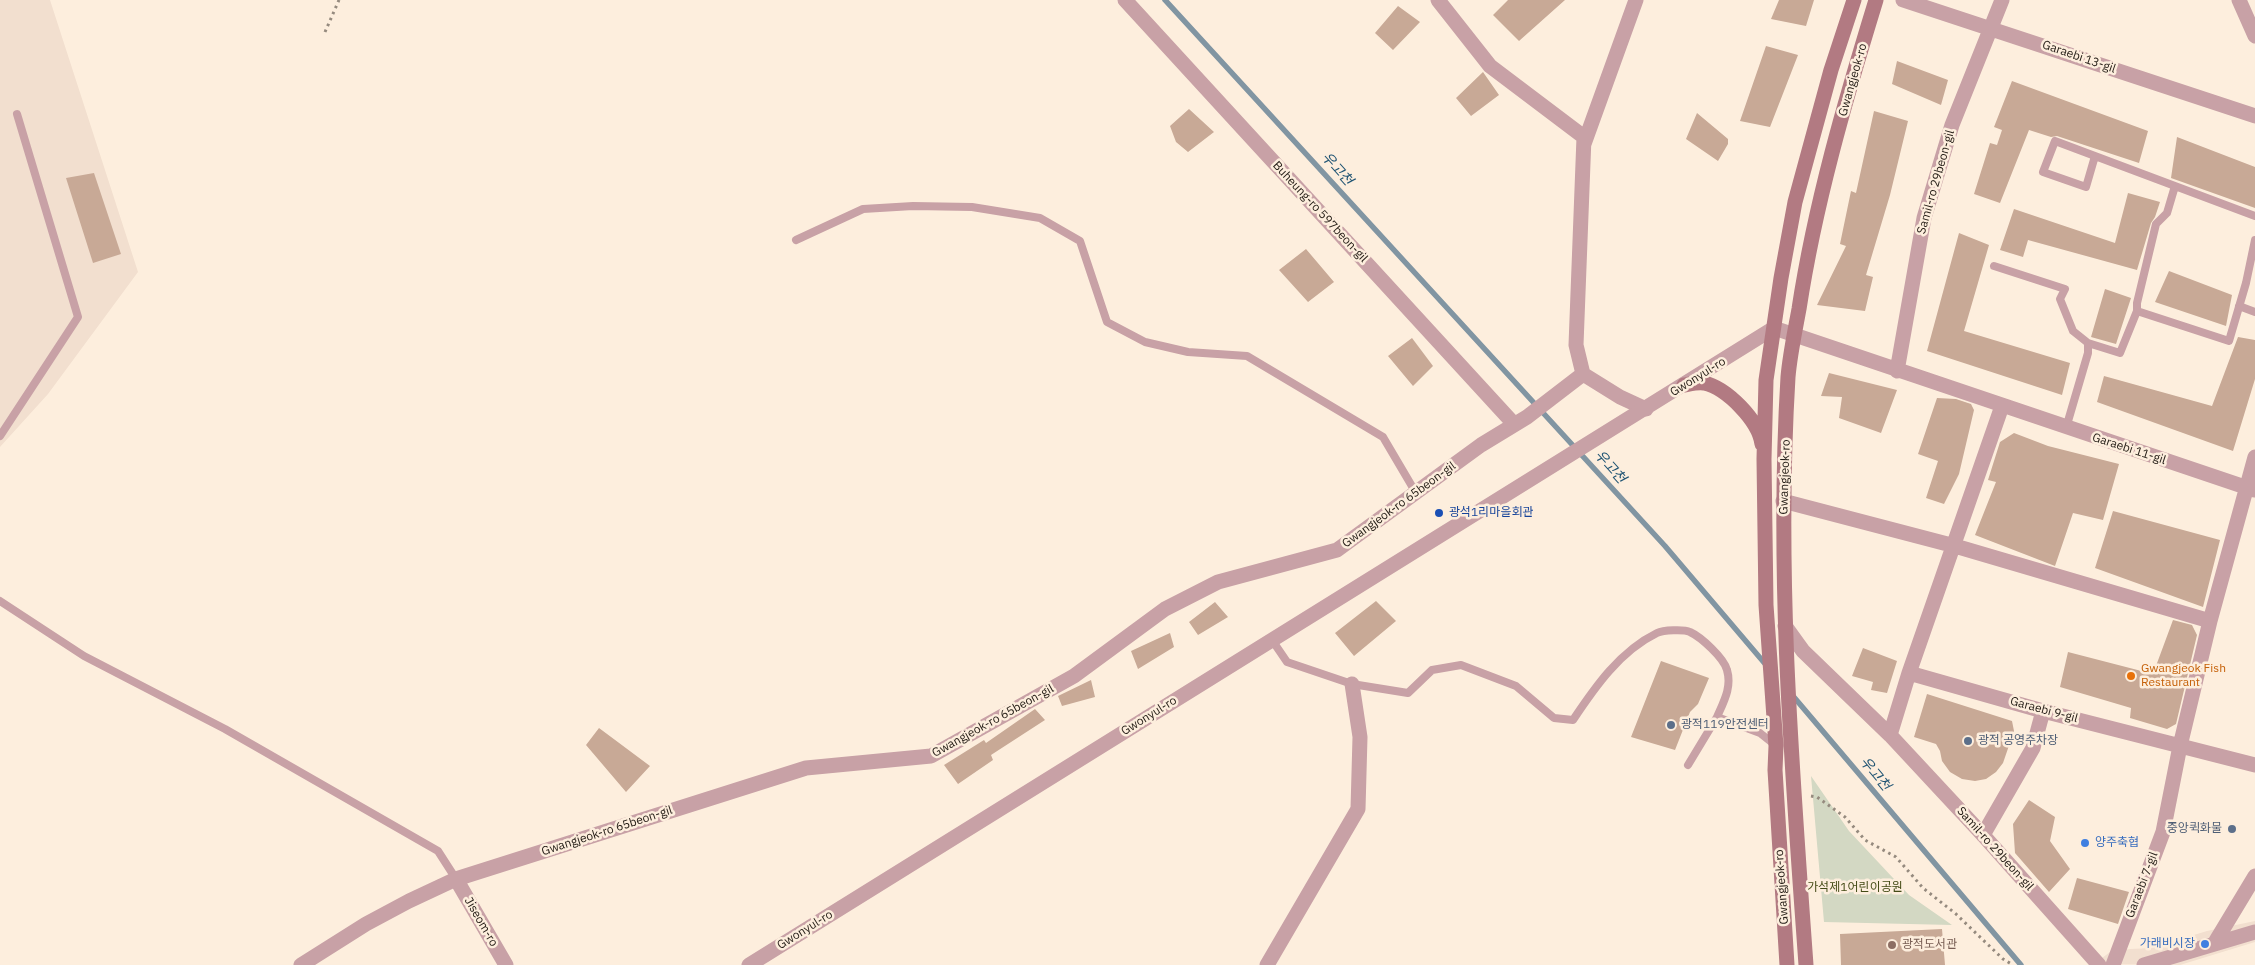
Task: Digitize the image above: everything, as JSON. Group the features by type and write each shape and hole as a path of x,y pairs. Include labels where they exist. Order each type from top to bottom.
{"main road":[{"name":"Gwangjeok-ro","path":"1806,965 1780,719 1767,627 1764,459 1766,380 1795,202 1831,70 1854,0"},
{"name":"Gwangjeok-ro","path":"1787,965 1775,770 1786,644 1783,502 1788,376 1813,229 1853,75 1876,0"},
{"path":"1684,385 1702,383 1721,390 1739,406 1761,435 1764,459"}],"street":[{"name":"Buheung-ro 597beon-gil","path":"1125,0 1521,420"},
{"path":"1438,0 1490,66 1584,137 1576,345 1582,374 1620,397 1646,409"},
{"path":"1584,144 1636,0"},
{"name":"Garaebi 13-gil","path":"1903,0 1990,27 2255,116"},
{"name":"Samil-ro 29beon-gil","path":"1897,371 1924,218 1952,125 2002,0"},
{"path":"2239,0 2255,36"},
{"path":"1774,328 2002,406 1909,672 1890,735"},
{"name":"Gwonyul-ro","path":"749,965 1774,328"},
{"name":"Gwangjeok-ro 65beon-gil","path":"301,965 366,924 456,879 806,768 931,756 1074,676 1165,609 1218,582 1337,550 1481,445 1521,420 1582,374"},
{"name":"Garaebi 11-gil","path":"2002,406 2250,489"},
{"path":"2180,746 2210,621 2250,489 2255,457"},
{"path":"1783,502 1954,546 2210,621"},
{"name":"Samil-ro 29beon-gil","path":"1785,626 1803,650 1890,735 1983,835 2099,965"},
{"name":"Garaebi 9-gil","path":"1909,672 2043,711 2255,765"},
{"path":"1267,965 1358,809 1360,737 1352,684"},
{"path":"1983,835 2033,748 2043,711"},
{"name":"Garaebi 7-gil","path":"2113,965 2163,832 2180,746"},
{"path":"2214,944 2255,876"},
{"name":"Jiseom-ro","path":"456,879 506,965"},
{"path":"2144,965 2255,932"}],"lane":[{"path":"0,436 78,317 18,114"},
{"path":"2096,156 2086,186 2043,172 2055,141 2096,156 2255,216"},
{"path":"1994,266 2065,289 2060,299 2072,331 2088,343 2120,353 2137,311 2137,303 2156,224 2166,213 2175,186"},
{"path":"796,240 862,209 913,206 972,207 1040,218 1080,241 1107,322 1145,342 1188,352 1247,356 1383,437 1416,493"},
{"path":"2137,311 2228,341 2239,306 2255,240"},
{"path":"2239,306 2255,312"},
{"path":"2066,428 2088,353 2088,343"},
{"path":"0,601 84,656 225,729 438,851 456,879"},
{"path":"1272,640 1287,662 1352,684 1408,693 1432,670 1461,665 1516,686 1554,718 1573,720 1607,674 1635,645 1659,632 1690,632 1713,649 1727,668 1729,690 1717,717 1688,765"},
{"path":"1717,717 1760,733 1776,746"}],"path":[{"path":"325,32 339,0"},
{"path":"1808,795 1817,797 1845,817 1865,840 1896,857 1923,888 1956,914 2003,959 2014,965"}],"shaded area":[{"path":"0,0 50,0 138,272 48,394 0,447"},
{"name":"가래비시장","path":"2255,921 2255,942 2180,965 2094,964 2110,952 2151,948 2207,931"}],"green space":[{"name":"가석제1어린이공원","path":"1811,776 1849,831 1909,895 1952,925 1824,922"}],"building":[{"path":"1508,0 1565,0 1519,41 1493,15"},
{"path":"1779,0 1814,0 1806,26 1771,19"},
{"path":"1398,6 1420,22 1393,50 1375,33"},
{"path":"1766,46 1798,55 1770,127 1740,121"},
{"path":"1897,61 1948,80 1941,105 1892,84"},
{"path":"1483,72 1499,95 1471,116 1456,98"},
{"path":"2012,81 2148,131 2139,163 2057,136 2051,137 2029,130 2000,203 1974,194 1990,143 1997,145 2002,130 1994,127"},
{"path":"1189,109 1214,132 1188,152 1176,142 1170,126"},
{"path":"1874,111 1908,121 1890,195 1866,275 1873,277 1865,311 1817,305 1846,246 1840,244 1851,191 1856,193"},
{"path":"1697,113 1728,139 1728,144 1718,161 1686,139"},
{"path":"2177,137 2255,167 2255,208 2171,178"},
{"path":"94,173 121,254 93,263 66,178"},
{"path":"2128,193 2160,202 2151,223 2137,270 2028,240 2023,257 2000,250 2014,209 2115,243"},
{"path":"1959,233 1989,245 1964,331 2070,363 2062,395 1927,351"},
{"path":"1306,249 1334,282 1308,302 1279,270"},
{"path":"2169,271 2232,295 2226,326 2155,302"},
{"path":"2105,289 2131,298 2116,344 2091,337"},
{"path":"2238,337 2255,340 2255,379 2233,451 2097,402 2104,376 2212,406"},
{"path":"1412,338 1433,366 1413,386 1388,356"},
{"path":"1829,373 1897,390 1881,433 1839,418 1842,397 1821,396"},
{"path":"1937,398 1956,399 1971,404 1974,410 1959,474 1944,504 1926,498 1938,461 1918,454"},
{"path":"2014,433 2048,446 2119,464 2103,520 2073,513 2055,566 1975,535 1996,482 1988,480 2000,442"},
{"path":"2113,511 2220,540 2203,607 2095,568"},
{"path":"1376,601 1396,621 1354,656 1335,633"},
{"path":"1215,602 1228,617 1198,635 1189,622"},
{"path":"2173,620 2192,625 2197,635 2176,724 2167,729 2130,718 2131,708 2060,687 2068,652 2153,674"},
{"path":"1170,633 1174,647 1138,669 1131,651"},
{"path":"1863,648 1897,661 1887,693 1871,690 1873,682 1852,676"},
{"path":"1661,661 1709,678 1698,704 1690,712 1675,750 1631,737"},
{"path":"1091,680 1095,697 1062,706 1058,696"},
{"name":"광적 공영주차장","path":"1927,694 2012,721 2014,731 2003,763 1996,772 1986,779 1975,781 1962,779 1950,772 1942,761 1936,744 1914,737"},
{"path":"1035,709 1045,720 991,755 993,760 958,784 944,765 984,740 986,743"},
{"path":"599,728 650,766 626,792 586,745"},
{"path":"2029,800 2055,817 2050,841 2070,869 2049,892 2015,853 2013,824"},
{"path":"2077,878 2129,892 2118,924 2068,909"},
{"name":"광적도서관","path":"1942,929 1945,965 1841,965 1840,934"}],"waterway":[{"name":"우고천","path":"1165,0 1665,546 1767,666"},
{"name":"우고천","path":"1793,696 2021,965"}],"place":[{"name":"광석1리마을회관","path":"1439,513"},
{"name":"Gwangjeok Fish Restaurant","path":"2131,676"},
{"name":"광적119안전센터","path":"1671,725"},
{"name":"광적 공영주차장","path":"1968,741"},
{"name":"중앙퀵화물","path":"2232,829"},
{"name":"양주축협","path":"2085,843"},
{"name":"가래비시장","path":"2205,944"},
{"name":"광적도서관","path":"1892,945"}]}
